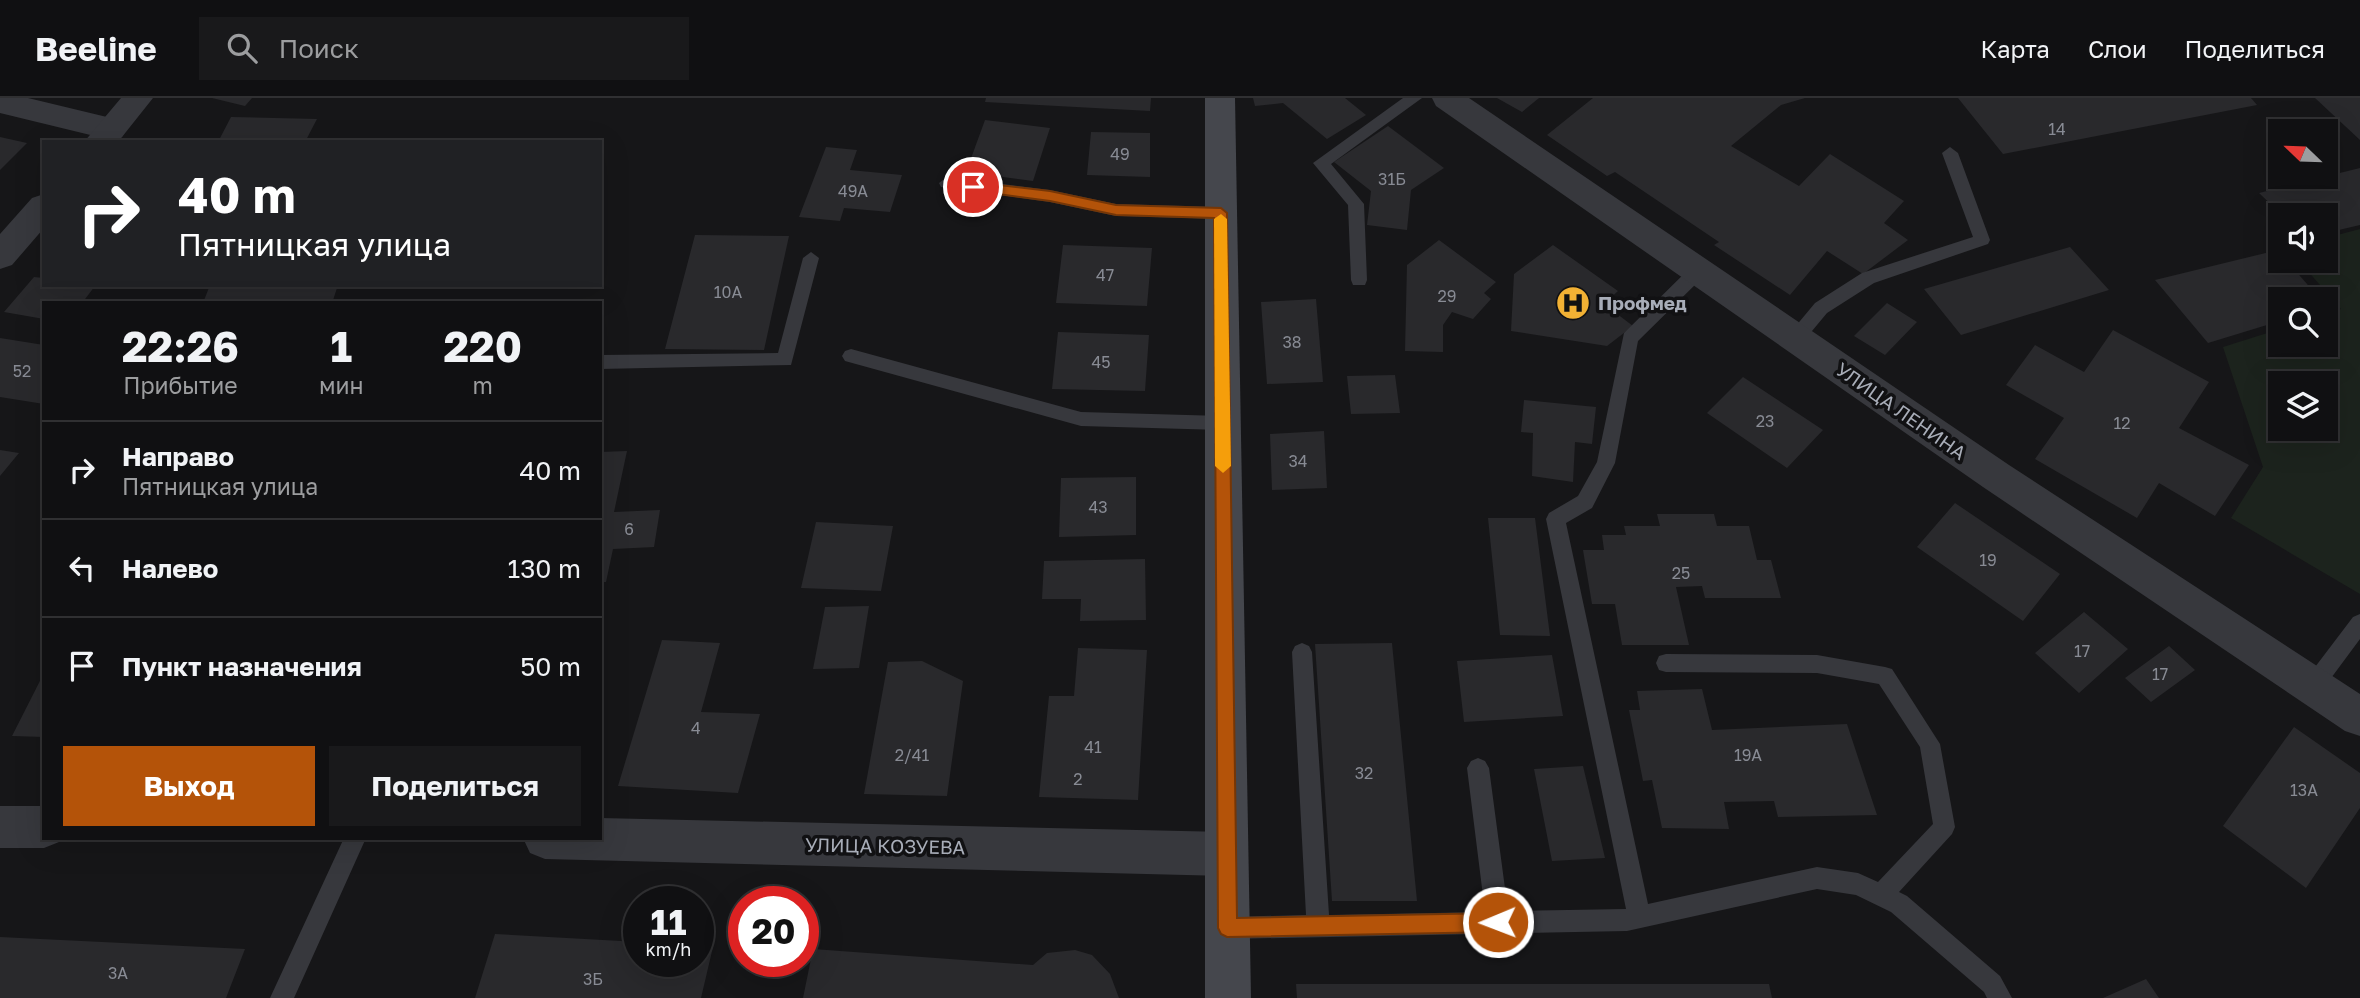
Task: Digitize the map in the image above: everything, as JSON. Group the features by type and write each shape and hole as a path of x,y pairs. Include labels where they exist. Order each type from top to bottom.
{"main road":[{"path":"1220,98 1228,998"}],"street":[{"path":"0,102 105,136 138,98"},
{"name":"УЛИЦА ЛЕНИНА","path":"1447,98 1996,476 2360,717"},
{"path":"0,256 42,208"},
{"path":"0,827 42,827"},
{"name":"УЛИЦА КОЗУЕВА","path":"602,839 1226,854"}],"lane":[{"path":"1359,280 1356,204 1321,163 1414,98"},
{"path":"1796,338 1821,308 1868,278 1982,240 1950,153"},
{"path":"947,183 1050,196 1116,210 1221,213"},
{"path":"602,362 785,360 811,258"},
{"path":"1639,916 1556,519 1586,502 1606,463 1630,338 1698,271"},
{"path":"851,356 1081,419 1223,423"},
{"path":"2313,686 2360,623"},
{"path":"1303,652 1318,926"},
{"path":"1666,663 1817,664 1885,676 1930,744 1944,827 1881,895"},
{"path":"1478,768 1498,922"},
{"path":"282,998 354,840"},
{"path":"1227,928 1627,920 1817,878 1858,884 1899,904 1992,984 2000,998"}],"shaded area":[{"path":"2360,229 2360,594 2231,518 2263,467 2223,347 2268,333 2268,357 2338,357 2338,310 2341,309 2338,306 2338,287 2322,287 2310,273 2338,273 2338,235"}],"building":[{"path":"212,98 252,98 245,106"},
{"path":"986,98 1151,98 1150,111 985,102"},
{"path":"1253,98 1345,98 1366,115 1327,139 1283,103 1255,106"},
{"path":"1497,98 1539,98 1522,112"},
{"path":"1593,98 1805,98 1781,105 1731,146 1799,186 1830,154 1904,201 1884,223 1908,240 1863,274 1827,251 1790,295 1714,245 1719,242 1615,172 1607,176 1547,135"},
{"path":"1958,98 2251,98 2257,105 2003,154"},
{"path":"2315,98 2360,98 2360,140 2338,119"},
{"path":"231,117 317,119 306,140 219,140"},
{"path":"985,120 1050,128 1033,181 966,172"},
{"path":"1388,126 1444,168 1411,190 1407,230 1367,225 1371,191 1334,162"},
{"path":"1091,132 1150,133 1150,177 1087,175"},
{"path":"0,137 27,143 0,170"},
{"path":"826,147 857,150 850,170 902,175 890,212 844,208 840,221 799,217"},
{"path":"2360,168 2360,225 2338,230 2338,203 2269,203 2259,193 2275,189 2338,189 2338,173"},
{"path":"695,235 789,236 764,350 665,349"},
{"path":"1439,240 1496,282 1484,293 1491,299 1473,319 1452,312 1443,325 1443,352 1405,351 1407,265"},
{"path":"1063,245 1152,248 1147,306 1056,303"},
{"path":"1553,245 1618,291 1604,304 1633,326 1607,346 1511,331 1514,274"},
{"path":"2070,247 2109,290 1961,335 1924,289"},
{"path":"2268,252 2268,273 2297,273 2310,287 2268,287 2268,325 2208,343 2155,280"},
{"path":"34,277 42,278 42,287 94,287 84,301 42,301 42,319 4,312"},
{"path":"209,287 337,287 333,301 204,301"},
{"path":"1316,299 1323,382 1267,384 1261,302"},
{"path":"1887,303 1917,322 1885,355 1854,336"},
{"path":"2113,330 2209,382 2179,428 2249,465 2215,516 2159,483 2137,518 2035,459 2064,418 2006,385 2035,345 2084,372"},
{"path":"1058,332 1149,335 1145,391 1052,389"},
{"path":"0,338 42,345 42,404 0,397"},
{"path":"1395,375 1400,413 1351,414 1347,376"},
{"path":"1743,377 1823,430 1787,468 1707,413"},
{"path":"1524,400 1596,407 1592,444 1575,442 1573,482 1532,476 1533,433 1521,432"},
{"path":"1324,431 1327,488 1272,490 1270,434"},
{"path":"0,450 19,453 0,476"},
{"path":"627,451 614,512 660,510 654,547 613,549 606,582 602,582 602,452"},
{"path":"1136,477 1136,535 1059,537 1061,478"},
{"path":"1955,503 2060,574 2023,621 1917,547"},
{"path":"1657,514 1714,514 1717,526 1749,526 1757,560 1771,560 1781,598 1705,598 1702,586 1676,587 1689,645 1622,645 1615,604 1592,604 1583,550 1604,550 1602,535 1626,535 1624,526 1660,526"},
{"path":"1488,518 1535,518 1550,636 1500,635"},
{"path":"816,522 893,526 881,591 801,588"},
{"path":"1145,559 1146,620 1080,621 1081,599 1042,599 1044,561"},
{"path":"869,606 859,668 813,669 825,607"},
{"path":"2084,612 2128,649 2079,693 2035,653"},
{"path":"662,640 720,643 701,712 760,714 738,793 618,786"},
{"path":"1392,643 1417,901 1332,901 1315,644"},
{"path":"2169,646 2195,670 2151,702 2125,678"},
{"path":"1078,648 1147,650 1138,800 1039,797 1049,696 1074,696"},
{"path":"1552,655 1563,716 1464,722 1457,661"},
{"path":"922,661 963,681 947,796 864,794 888,662"},
{"path":"42,677 42,737 12,736"},
{"path":"1702,689 1712,730 1847,724 1877,815 1778,817 1774,801 1724,802 1729,829 1662,828 1652,780 1643,781 1629,710 1640,710 1637,691"},
{"path":"2294,727 2360,773 2360,808 2306,888 2223,826"},
{"path":"1583,766 1605,858 1552,861 1534,769"},
{"path":"495,934 623,941 623,977 706,977 701,998 475,998"},
{"path":"0,937 245,949 226,998 0,998"},
{"path":"819,949 1033,965 1047,953 1075,950 1092,955 1110,974 1119,998 803,998 807,977 819,977"},
{"path":"2146,979 2159,998 2103,998"},
{"path":"1296,984 1769,984 1772,998 1297,998"}],"slow traffic":[{"path":"1221,219 1223,466"}],"place":[{"name":"Профмед","path":"1573,303"}],"route":[{"path":"973,187 1050,196 1116,210 1221,213 1227,928 1498,922"}]}
